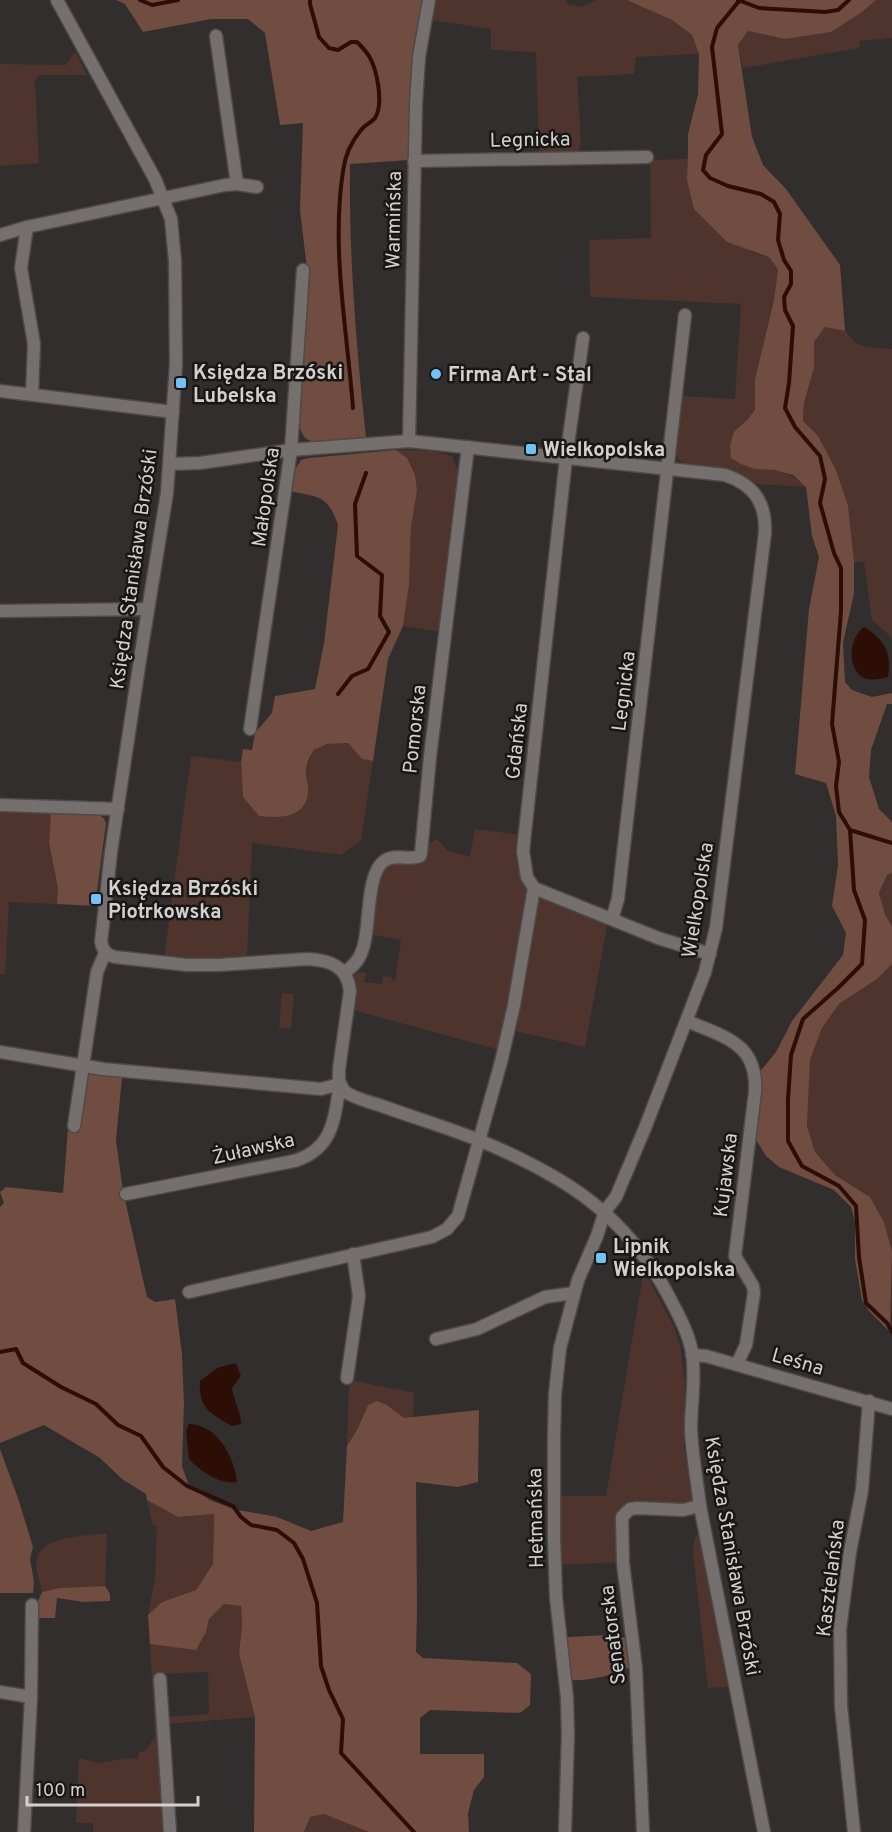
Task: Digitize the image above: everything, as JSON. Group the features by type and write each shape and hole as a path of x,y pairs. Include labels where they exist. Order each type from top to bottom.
{"street":[{"name":"Księdza Stanisława Brzóski","path":"57,0 144,159 171,219 175,261 176,323 170,464 164,518 118,809 101,942 105,953 97,972 74,1126"},
{"name":"Warmińska","path":"409,441 417,79 429,0"},
{"path":"216,36 237,184"},
{"name":"Legnicka","path":"414,161 647,157"},
{"path":"0,235 27,227 237,184 258,187"},
{"path":"27,227 21,268 34,344 32,394"},
{"name":"Małopolska","path":"250,729 295,418 303,270"},
{"path":"667,468 685,315"},
{"name":"Gdańska","path":"189,1292 432,1237 447,1229 458,1216 506,1039 534,888 527,877 523,851 566,458 583,338"},
{"path":"0,391 173,412"},
{"name":"Wielkopolska","path":"170,464 200,463 291,450 409,441 725,475 738,479 756,495 762,506 765,533 716,928 710,954 687,1021 616,1197 605,1211"},
{"name":"Pomorska","path":"344,973 358,960 364,947 373,885 378,868 386,860 417,857 421,853 430,757 468,447"},
{"name":"Legnicka","path":"612,919 618,898 667,468"},
{"path":"0,611 148,609"},
{"path":"0,805 118,809"},
{"path":"534,888 658,938 710,954"},
{"path":"0,1052 103,1069 321,1089 340,1084 339,1069 350,991 344,973 334,963 321,959 187,965 115,957 105,953"},
{"name":"Kujawska","path":"687,1021 739,1045 748,1055 755,1074 755,1092 735,1256 753,1286 754,1293 746,1345 737,1364"},
{"name":"Księdza Stanisława Brzóski","path":"340,1084 344,1091 352,1096 479,1140 559,1179 605,1211 633,1240 661,1281 684,1327 692,1355 692,1452 700,1506 764,1832"},
{"name":"Żuławska","path":"126,1194 294,1161 313,1154 322,1146 331,1128 340,1084"},
{"name":"Hetmańska","path":"565,1832 567,1708 556,1596 554,1437 558,1362 574,1293 605,1211"},
{"path":"347,1378 360,1296 353,1254"},
{"path":"436,1339 477,1329 545,1298 574,1293"},
{"name":"Leśna","path":"692,1355 737,1364 892,1409"},
{"name":"Kasztelańska","path":"854,1832 841,1706 840,1629 850,1552 862,1490 868,1401"},
{"name":"Senatorska","path":"643,1832 639,1702 623,1563 622,1517 624,1513 637,1508 683,1510 700,1506"},
{"path":"24,1832 31,1696 32,1605"},
{"path":"160,1679 170,1832"},
{"path":"0,1692 31,1696"}],"shaded area":[{"path":"116,0 423,0 410,88 409,160 350,164 354,301 366,437 315,442 303,435 299,421 307,269 300,210 303,123 280,125 265,33 248,19 211,19 143,32 125,4"},
{"path":"434,0 565,0 568,4 582,7 597,0 627,0 672,20 692,35 699,54 636,57 634,74 577,77 581,143 578,151 567,154 539,155 536,52 491,50 491,29 431,20"},
{"path":"627,0 876,0 861,13 831,32 785,39 748,31 738,45 752,137 763,165 786,189 840,265 845,331 825,327 814,342 814,368 804,403 803,421 818,436 835,468 848,505 854,562 854,593 843,643 845,682 852,690 872,697 892,693 892,704 887,704 871,750 869,777 879,809 892,822 892,873 887,875 879,893 885,914 892,927 892,964 877,979 839,1004 822,1028 810,1060 807,1126 815,1152 835,1175 870,1197 884,1222 892,1251 890,1332 869,1311 862,1300 855,1259 855,1222 851,1207 834,1190 779,1167 766,1156 756,1140 754,1124 758,1074 776,1052 792,1021 843,955 846,933 832,906 838,865 836,816 826,783 795,774 809,609 819,557 812,536 806,487 793,475 774,470 755,469 731,458 730,445 734,432 755,410 755,379 774,300 778,269 769,257 727,242 694,209 687,180 688,134 698,94 699,54 692,35 672,20"},
{"path":"876,0 892,0 892,38 860,41 859,48 743,68 738,45 748,31 785,39 831,32 861,13"},
{"path":"75,52 87,75 40,75 35,80 39,163 0,166 0,64 66,65"},
{"path":"688,159 687,180 752,252 769,257 778,268 774,300 755,379 755,410 734,433 755,469 783,472 806,487 756,484 730,469 686,464 675,454 679,396 735,399 741,304 590,297 589,240 651,238 650,160"},
{"path":"825,327 845,331 856,343 867,347 892,349 892,641 890,636 872,620 864,562 854,562 848,505 803,421 804,403 814,368 814,342"},
{"path":"396,450 425,450 446,454 453,457 456,468 460,468 442,632 403,626 409,585 411,526 417,491 407,459"},
{"path":"396,450 407,458 415,475 417,491 411,527 409,585 403,626 388,659 373,761 362,759 348,743 327,744 314,750 306,768 308,792 302,807 290,815 259,816 243,797 241,762 243,749 252,750 255,733 272,713 275,696 315,689 324,643 338,525 330,508 321,499 289,491 293,468 296,468 301,460 309,458"},
{"path":"864,627 877,636 885,648 889,661 888,677 867,679 858,674 854,668 853,645 855,638"},
{"path":"348,743 362,759 373,761 361,840 341,855 252,843 247,957 225,960 164,959 191,756 241,762 243,797 308,793 306,767 314,750 327,744"},
{"path":"0,810 51,811 49,843 58,888 57,904 9,902 5,974 0,974"},
{"path":"51,811 85,811 86,815 98,815 105,820 95,906 57,904 58,888 49,843"},
{"path":"475,829 522,835 529,891 500,1050 353,1010 355,989 352,975 360,972 366,973 364,982 382,984 383,976 392,977 395,981 401,940 369,934 375,888 381,871 386,864 414,861 425,845 437,839 447,850 470,857"},
{"path":"892,873 892,927 885,914 879,893 887,875"},
{"path":"541,896 608,921 585,1047 511,1030 537,899"},
{"path":"892,964 892,1251 884,1222 870,1197 835,1175 815,1152 807,1126 810,1060 822,1028 839,1004 877,979"},
{"path":"282,993 294,994 291,1029 279,1028"},
{"path":"92,1072 118,1073 122,1078 116,1140 123,1191 147,1297 155,1302 175,1299 182,1354 184,1403 182,1466 189,1486 210,1500 233,1509 277,1517 311,1531 343,1522 347,1446 368,1405 377,1401 387,1405 404,1418 479,1410 478,1482 458,1487 416,1482 416,1652 423,1658 517,1663 531,1674 530,1705 520,1713 430,1710 420,1718 420,1754 484,1754 484,1777 474,1790 468,1813 469,1832 369,1832 324,1814 310,1817 304,1832 254,1832 255,1717 239,1654 241,1606 224,1604 209,1619 206,1632 196,1650 150,1644 148,1615 162,1602 196,1590 213,1564 214,1514 178,1517 147,1500 146,1494 122,1479 100,1458 44,1425 0,1443 0,1207 4,1203 0,1192 6,1187 63,1193 68,1128 74,1100 85,1075"},
{"path":"644,1270 673,1325 680,1345 685,1383 684,1448 693,1505 629,1506 619,1562 558,1565 557,1496 606,1496"},
{"path":"236,1363 241,1376 232,1388 241,1424 232,1426 207,1409 201,1398 200,1381 217,1368"},
{"path":"349,1380 414,1393 413,1418 404,1418 387,1405 368,1405 347,1446"},
{"path":"189,1424 208,1430 223,1444 232,1463 237,1482 217,1479 189,1459 186,1431"},
{"path":"0,1449 33,1547 30,1559 34,1582 33,1593 0,1593"},
{"path":"147,1500 178,1517 214,1514 213,1564 196,1590 162,1602 148,1615 155,1577 157,1527 153,1526"},
{"path":"107,1533 105,1586 60,1588 42,1592 37,1572 37,1560 40,1552 46,1546 66,1538"},
{"path":"698,1533 728,1687 708,1688 693,1551"},
{"path":"105,1586 110,1594 110,1601 84,1602 57,1598 55,1618 36,1618 38,1601 42,1592 60,1588"},
{"path":"224,1604 241,1606 239,1654 255,1717 167,1724 166,1717 209,1714 208,1672 158,1674 167,1832 93,1832 93,1823 76,1823 79,1758 98,1763 138,1759 139,1753 147,1749 155,1736 150,1644 196,1649 206,1632 209,1619"},
{"path":"606,1635 628,1638 632,1666 601,1677 568,1680 564,1641 569,1637"},
{"path":"324,1814 369,1832 304,1832 310,1817"}],"waterway":[{"path":"140,0 152,5 178,0"},
{"path":"310,0 319,37 329,48 338,50 351,42 357,42 366,52 377,78 379,96 378,112 375,118 357,135 347,154 340,200 339,259 353,408"},
{"path":"738,0 759,8 825,12 838,10 849,0"},
{"path":"739,1 717,28 712,47 722,134 706,155 703,170 710,178 728,186 761,194 774,202 780,214 778,240 784,260 791,271 791,284 784,297 785,310 793,326 785,408 795,427 820,456 825,479 820,503 834,553 841,568 841,611 832,724 839,762 836,786 839,812 850,830 854,890 865,920 862,964 803,1019 791,1055 788,1141 802,1166 839,1186 856,1206 859,1257 866,1303 887,1323 892,1332"},
{"path":"338,694 352,676 368,669 389,632 380,616 382,575 357,556 355,504 366,473"},
{"path":"850,830 892,843"},
{"path":"0,1352 16,1349 23,1363 61,1387 96,1404 118,1425 141,1436 163,1467 187,1486 233,1506 251,1525 277,1530 294,1543 303,1559 317,1603 321,1666 329,1690 343,1719 341,1753 414,1832"}],"place":[{"name":"Firma Art - Stal","path":"436,374"},
{"name":"Księdza Brzóski Lubelska","path":"181,383"},
{"name":"Wielkopolska","path":"531,449"},
{"name":"Księdza Brzóski Piotrkowska","path":"96,899"},
{"name":"Lipnik Wielkopolska","path":"601,1258"}]}
